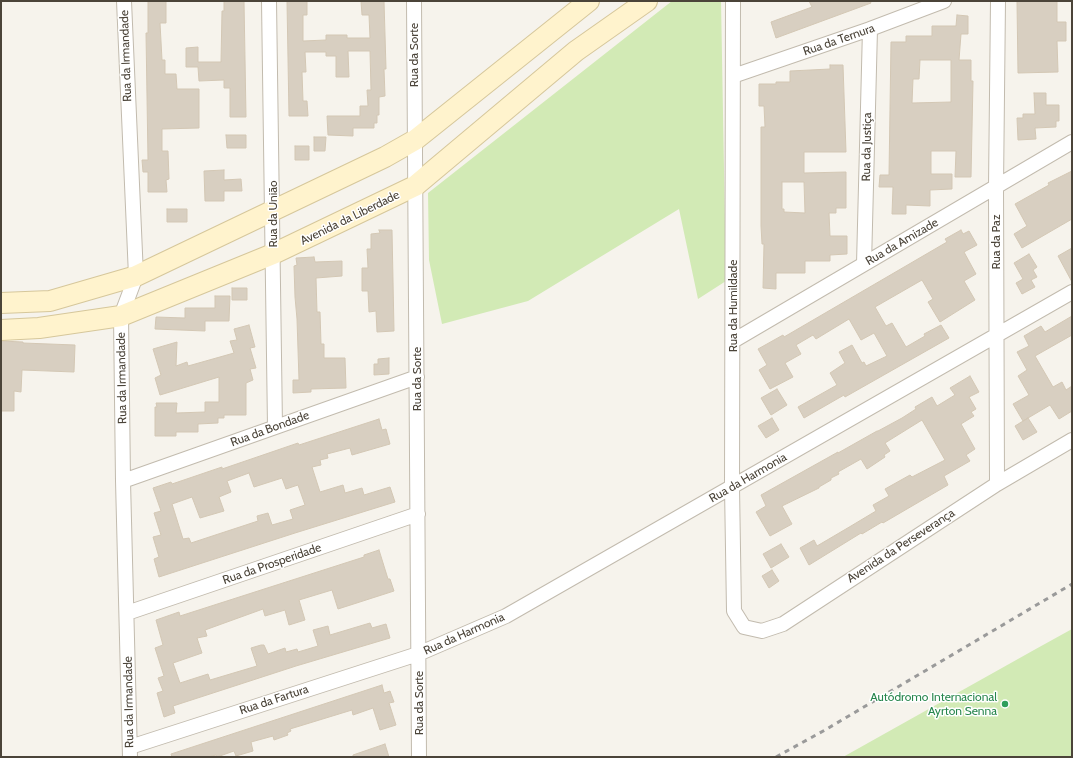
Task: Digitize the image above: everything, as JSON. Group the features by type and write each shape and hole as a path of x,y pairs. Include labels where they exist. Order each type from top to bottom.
{"street":[{"name":"Rua da Irmandade","path":"124,1 136,276 121,316 130,752"},
{"name":"Rua da União","path":"269,1 275,427"},
{"name":"Rua da Sorte","path":"414,1 419,757"},
{"path":"1,303 50,301 136,276 385,157 415,140 589,1"},
{"name":"Avenida da Liberdade","path":"1,330 39,328 121,316 273,254 415,186 576,51 647,1"},
{"name":"Rua da Humildade","path":"733,1 732,487 734,611"},
{"name":"Rua da Ternura","path":"733,76 870,29 944,1"},
{"name":"Rua da Paz","path":"997,484 996,187 998,1"},
{"name":"Rua da Justiça","path":"864,264 870,29"},
{"name":"Rua da Amizade","path":"733,341 1072,142"},
{"name":"Rua da Harmonia","path":"418,654 506,616 1072,292"},
{"name":"Rua da Bondade","path":"124,481 417,377"},
{"name":"Avenida da Perseverança","path":"734,611 744,627 762,631 783,624 997,484 1072,440"},
{"name":"Rua da Prosperidade","path":"127,613 418,514"},
{"name":"Rua da Fartura","path":"130,752 418,654"}],"green space":[{"path":"672,1 721,1 726,281 698,299 679,209 528,301 442,324 429,260 428,193"},
{"name":"Autódromo Internacional Ayrton Senna","path":"1072,629 1072,757 843,757 1034,650"}],"building":[{"path":"148,1 166,1 166,23 160,23 162,60 165,60 165,74 176,74 177,89 199,89 199,128 162,129 162,151 168,151 169,179 166,180 167,192 148,192 148,172 143,172 142,160 148,160 146,33 148,33"},
{"path":"224,1 244,1 246,117 230,117 230,88 224,88 224,80 199,81 198,67 186,67 186,48 198,47 198,62 221,62 222,11 224,11"},
{"path":"287,1 307,1 307,15 303,15 303,41 326,40 326,35 347,35 347,38 370,38 369,15 362,15 361,1 384,1 386,69 384,69 385,96 379,97 379,115 377,115 377,123 374,123 374,128 353,128 353,136 328,135 327,116 360,116 360,106 368,106 367,90 371,90 370,51 348,51 349,77 336,77 336,56 326,56 326,52 305,52 306,72 302,72 303,101 307,101 308,116 289,116"},
{"path":"809,1 870,1 871,3 776,38 771,22 812,7"},
{"path":"1017,1 1057,1 1057,22 1066,22 1066,41 1057,41 1058,72 1018,73"},
{"path":"957,15 968,16 968,34 961,34 959,60 971,60 971,81 973,81 971,177 955,177 956,151 931,151 931,174 952,174 952,189 930,190 930,206 906,205 906,214 892,214 893,187 879,187 880,175 889,175 891,42 906,42 906,36 932,36 932,26 956,26","holes":["920,60 951,60 951,102 912,103 913,79 919,79"]},
{"path":"830,65 843,65 846,152 804,152 804,173 846,172 846,208 836,208 836,213 829,213 830,236 847,236 847,254 830,255 830,261 805,261 805,273 776,273 776,289 763,288 764,244 762,244 761,226 761,127 765,127 764,106 759,106 759,84 790,82 790,71 830,69","holes":["782,182 804,182 805,213 784,212 784,209 782,209"]},
{"path":"1034,93 1046,93 1046,105 1059,105 1059,121 1056,121 1056,127 1035,128 1036,139 1018,140 1017,118 1023,118 1023,114 1035,114"},
{"path":"226,135 246,135 246,148 227,148"},
{"path":"314,137 326,137 325,151 314,151"},
{"path":"295,146 309,146 309,160 295,160"},
{"path":"224,170 224,180 241,179 242,191 224,191 224,201 205,201 204,171"},
{"path":"1072,171 1072,219 1022,248 1014,234 1027,226 1015,204 1049,185 1048,183"},
{"path":"167,209 187,209 187,222 167,222"},
{"path":"379,230 392,230 394,331 377,332 376,311 369,312 368,291 362,291 362,268 368,268 367,249 371,249 371,234 380,233"},
{"path":"961,230 963,234 969,231 977,245 964,252 976,274 964,281 975,300 940,322 928,302 933,299 922,280 875,307 886,326 892,323 906,347 925,336 924,334 941,325 949,338 845,397 844,395 804,418 798,407 837,385 830,373 845,363 839,352 852,345 862,363 864,362 866,366 887,356 874,333 861,340 849,319 816,339 813,335 796,345 801,354 785,363 793,377 770,389 759,370 767,365 758,349 783,335 784,337 947,242 945,239"},
{"path":"1072,248 1072,282 1058,256"},
{"path":"1029,254 1037,267 1033,270 1037,277 1031,280 1035,287 1022,294 1016,283 1023,279 1014,263"},
{"path":"314,257 315,262 342,261 342,276 316,278 317,312 320,312 321,344 324,344 324,358 345,358 346,388 311,389 311,392 293,393 293,380 299,380 294,266 297,265 296,258"},
{"path":"232,288 247,288 247,300 232,300"},
{"path":"215,296 230,296 229,321 205,321 205,331 155,329 156,317 185,318 185,308 215,308"},
{"path":"1072,316 1072,335 1035,356 1053,387 1062,382 1066,390 1072,386 1072,411 1059,419 1050,405 1023,421 1013,404 1029,395 1018,376 1027,370 1017,352 1029,346 1024,336 1041,326 1045,332"},
{"path":"249,325 255,347 250,348 256,368 250,369 253,380 246,383 246,415 224,415 224,418 218,418 218,423 198,424 198,432 176,432 176,436 155,436 156,403 177,403 176,413 205,412 205,402 219,402 219,377 160,395 155,378 161,375 153,349 177,342 176,366 187,362 188,366 234,353 230,341 237,340 234,329"},
{"path":"1,341 75,345 74,372 22,370 21,392 14,391 14,411 1,411"},
{"path":"389,358 389,374 374,375 374,364 378,364 378,359"},
{"path":"970,376 979,392 969,397 976,409 971,412 974,416 961,424 975,449 966,455 970,461 944,476 948,485 883,523 882,522 862,534 861,533 809,565 800,548 814,540 817,546 876,511 873,505 889,496 885,489 910,475 912,477 945,460 922,420 885,443 890,451 884,455 885,457 867,469 861,459 838,472 839,474 831,478 831,480 819,488 782,506 792,524 770,536 756,512 766,506 761,495 902,418 916,409 915,407 932,397 937,406 955,395 950,388"},
{"path":"777,389 787,405 771,415 761,398"},
{"path":"772,418 779,430 766,438 758,426"},
{"path":"1028,418 1037,432 1023,440 1015,426"},
{"path":"379,419 382,430 386,429 390,444 352,455 350,448 327,454 328,458 320,460 321,465 312,467 320,492 343,485 345,493 362,488 364,495 390,487 395,502 159,577 154,559 159,557 153,537 161,535 154,513 161,511 153,488 171,482 172,484 222,467 222,469 298,443 299,445","holes":["249,473 254,487 282,478 286,489 298,485 305,505 290,510 293,519 272,525 268,513 257,516 258,521 191,543 189,538 183,539 172,504 192,497 200,518 224,511 219,497 231,492 227,481"]},
{"path":"781,544 789,557 771,568 763,554"},
{"path":"379,550 388,579 390,579 394,591 338,609 332,590 299,600 305,620 289,625 285,610 265,616 263,609 205,630 207,636 197,638 202,653 173,663 180,683 208,674 210,680 257,666 251,648 264,645 268,654 285,648 286,652 297,649 298,652 318,646 313,630 328,626 330,635 370,623 372,628 386,624 390,638 296,666 173,706 175,713 164,717 157,693 163,691 158,678 164,676 155,648 163,645 156,620 179,612 180,616 364,557 364,555"},
{"path":"772,570 779,581 769,588 762,576"},
{"path":"382,685 384,693 390,691 394,702 389,703 396,725 380,730 373,708 353,715 352,710 290,729 291,731 287,733 288,735 274,740 273,736 251,742 253,751 236,756 234,751 217,757 216,755 208,757 172,757 171,754"},
{"path":"385,744 389,757 353,757 353,755"}],"railway":[{"path":"776,757 825,730 1072,584"}],"place":[{"name":"Autódromo Internacional Ayrton Senna","path":"1005,704"}]}
